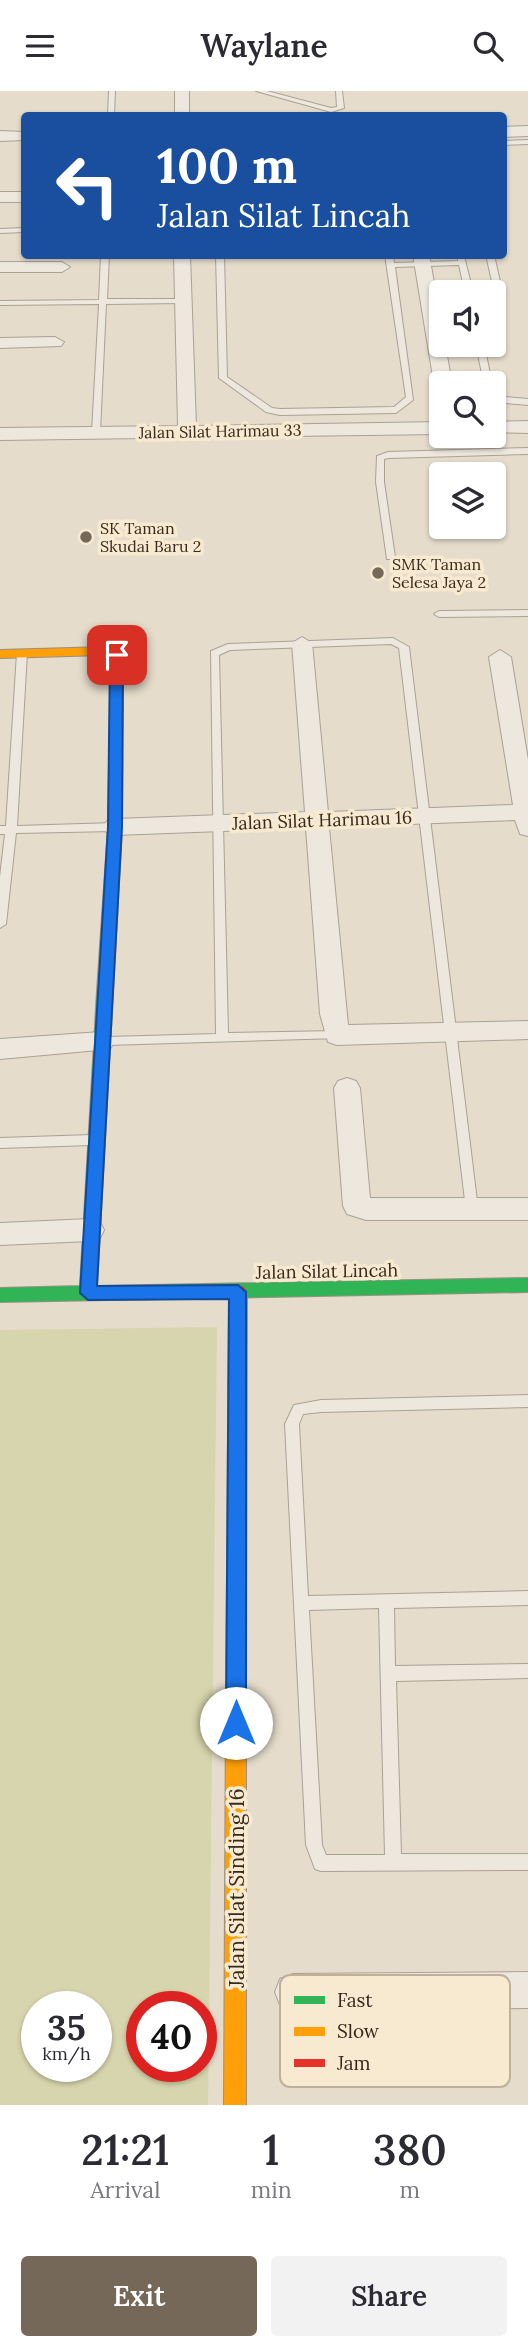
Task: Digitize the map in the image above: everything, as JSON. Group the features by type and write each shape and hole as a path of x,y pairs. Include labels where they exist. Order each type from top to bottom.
{"street":[{"path":"182,91 182,112"},
{"path":"507,132 528,131"},
{"path":"0,136 21,136"},
{"path":"0,197 21,197"},
{"path":"182,259 187,431"},
{"path":"422,260 441,371"},
{"path":"0,267 62,267"},
{"path":"0,343 55,342"},
{"path":"506,427 528,426"},
{"name":"Jalan Silat Harimau 33","path":"0,433 429,428"},
{"path":"302,643 332,1014 337,1035 528,1030"},
{"path":"0,654 106,651 117,655 115,827 88,1293"},
{"path":"500,657 527,817"},
{"name":"Jalan Silat Harimau 16","path":"115,827 424,816 527,817"},
{"path":"0,1049 101,1042"},
{"path":"347,1088 357,1206 366,1209 528,1209"},
{"path":"0,1234 90,1230"},
{"name":"Jalan Silat Lincah","path":"0,1295 528,1285"},
{"name":"Jalan Silat Sinding 16","path":"235,2105 238,1292"},
{"path":"510,1990 528,1990"}],"lane":[{"path":"111,112 112,91"},
{"path":"260,91 331,110 341,108 339,91"},
{"path":"507,143 528,142"},
{"path":"0,230 21,230"},
{"path":"96,432 105,259"},
{"path":"220,259 223,378 269,410 280,412 396,410 410,398 390,260 462,259 466,280"},
{"path":"491,259 496,280"},
{"path":"0,303 183,301"},
{"path":"506,400 528,402"},
{"path":"390,557 380,482 380,459 388,455 528,451"},
{"path":"439,614 528,613"},
{"path":"222,1037 214,653 228,647 393,641 404,647 472,1209"},
{"path":"0,924 5,830 22,653"},
{"path":"5,830 115,827"},
{"path":"101,1042 337,1035"},
{"path":"0,1143 96,1140"},
{"path":"528,1401 321,1406 299,1409 292,1425 314,1845 321,1863 528,1862"},
{"path":"301,1603 528,1598"},
{"path":"386,1601 393,1862"},
{"path":"388,1674 528,1671"}],"shaded area":[{"path":"217,1327 209,1991 126,1991 126,2082 208,2082 208,2105 0,2105 0,1330"}],"traffic: fast":[{"path":"88,1293 105,991"},
{"path":"0,1295 528,1285"}],"traffic: slow":[{"path":"0,654 106,651 117,655 115,827 105,991"},
{"path":"235,2105 236,1705"}],"traffic: jam":[{"path":"236,1705 238,1292"}],"place":[{"name":"SK Taman Skudai Baru 2","path":"86,537"},
{"name":"SMK Taman Selesa Jaya 2","path":"378,573"}],"route":[{"path":"117,655 115,827 88,1293 238,1292 236,1723"}]}
